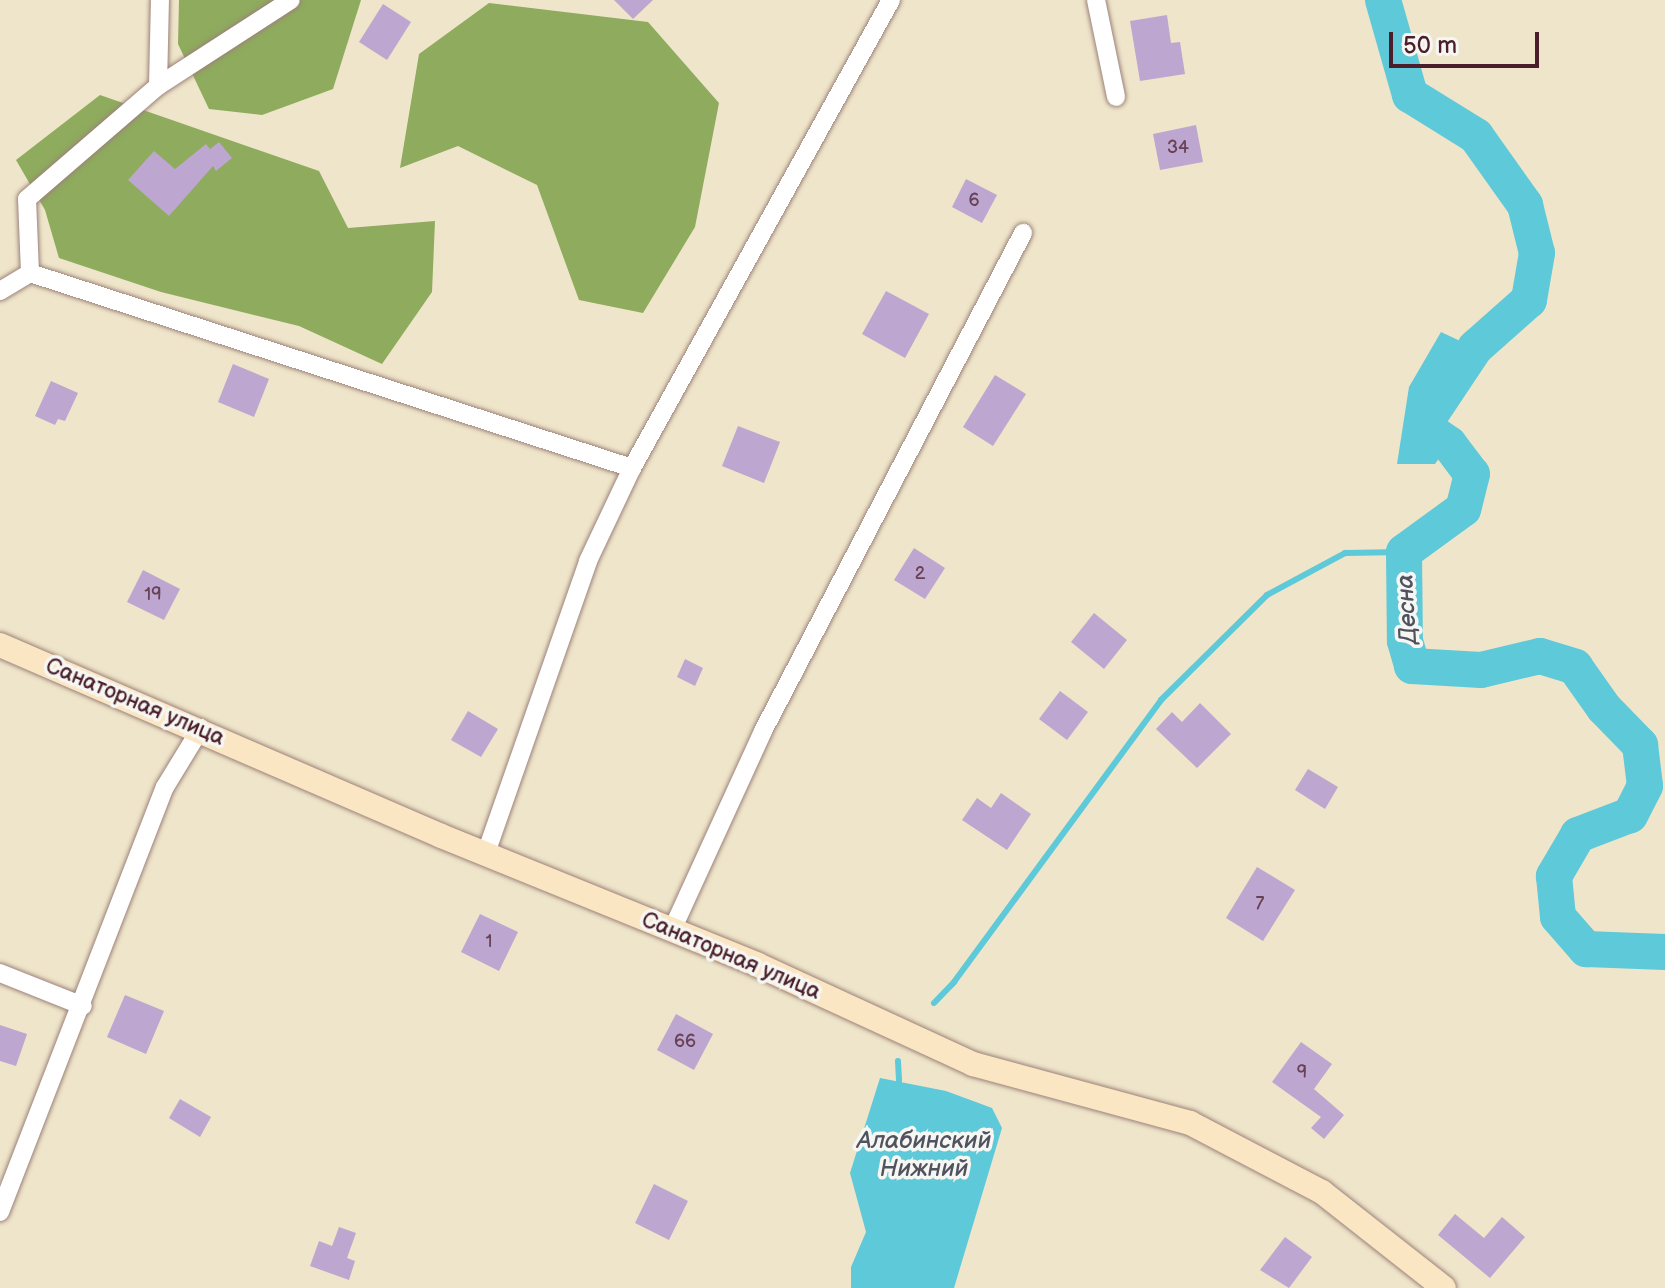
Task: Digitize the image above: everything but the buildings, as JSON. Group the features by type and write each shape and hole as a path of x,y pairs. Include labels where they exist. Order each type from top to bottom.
{"street":[{"path":"158,86 160,0"},
{"path":"30,273 27,199 158,86 291,0"},
{"path":"486,853 588,561 632,468 891,0"},
{"path":"1096,0 1116,97"},
{"path":"672,930 763,731 1023,233"},
{"path":"0,291 30,273 632,468"},
{"name":"Санаторная улица","path":"0,645 672,930 973,1064 1190,1123 1322,1192 1444,1288"},
{"path":"0,1212 83,1006 165,787 201,728"},
{"path":"0,973 83,1006"}],"green space":[{"path":"179,0 361,0 333,89 262,115 209,109 178,44"},
{"path":"489,3 648,22 719,103 695,227 643,313 579,300 537,185 458,146 400,168 419,54"},
{"path":"100,95 319,171 348,228 435,221 432,292 382,364 299,326 161,292 59,258 45,210 16,160"}],"water":[{"path":"1441,332 1475,348 1423,426 1449,444 1435,464 1397,464 1409,387"},
{"name":"Алабинский Нижний","path":"880,1078 946,1091 992,1108 1002,1128 954,1288 851,1288 851,1267 866,1232 850,1173"}],"waterway":[{"name":"Десна","path":"1383,0 1410,95 1476,136 1525,205 1537,253 1529,300 1475,348 1423,426 1449,444 1472,474 1463,509 1404,552 1405,641 1412,666 1481,670 1540,656 1575,667 1604,708 1640,745 1645,786 1630,815 1578,835 1554,876 1558,917 1586,949 1665,952"},
{"path":"934,1003 954,982 1161,700 1267,595 1345,553 1404,552"},
{"path":"898,1061 899,1081"}]}
